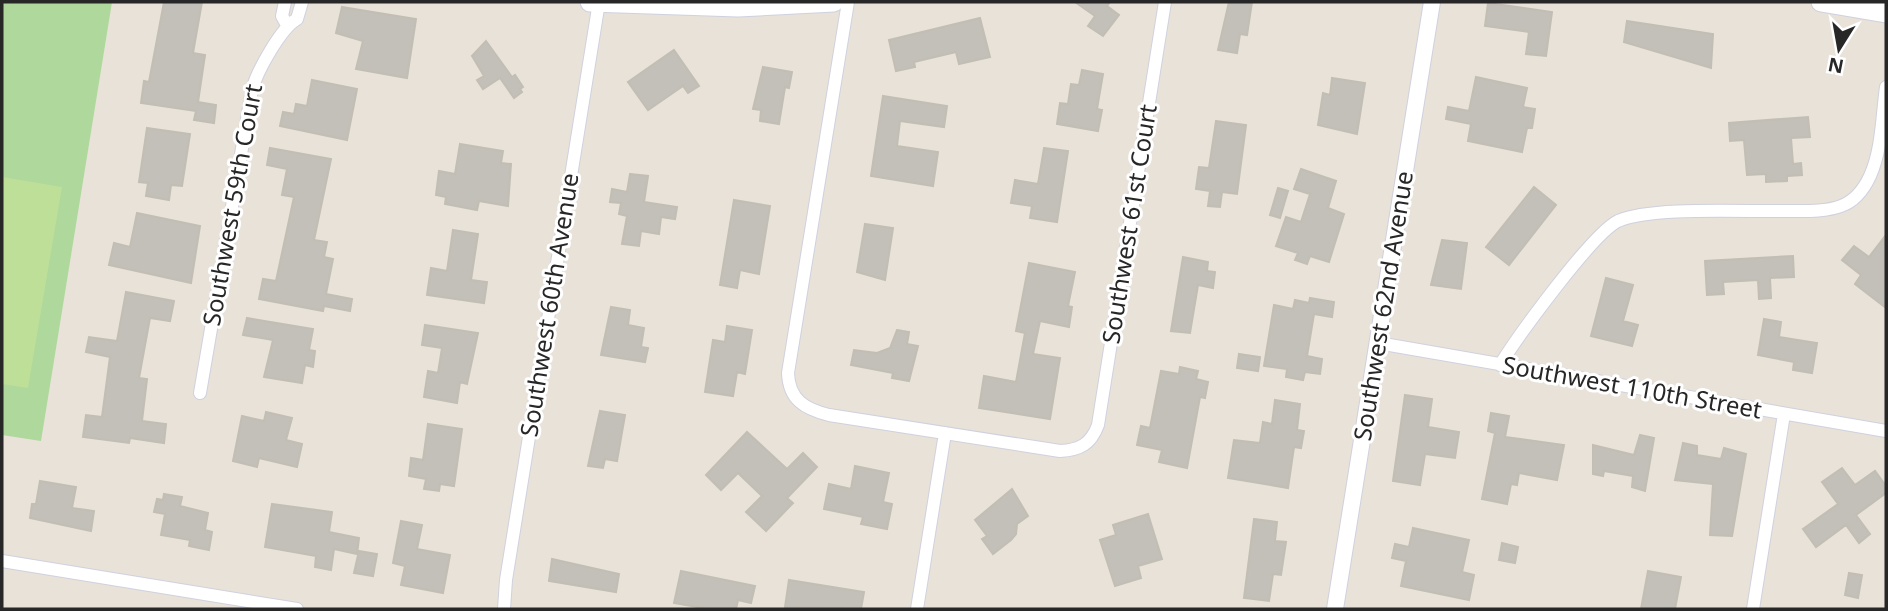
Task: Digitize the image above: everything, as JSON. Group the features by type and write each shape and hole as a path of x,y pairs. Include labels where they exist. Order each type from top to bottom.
{"main road":[{"path":"590,2 738,7 834,2"},
{"path":"1821,2 1886,13"}],"street":[{"path":"285,2 282,16 287,25"},
{"name":"Southwest 59th Court","path":"200,393 252,90 262,63 287,25 297,19 302,2"},
{"name":"Southwest 60th Avenue","path":"504,609 519,498 599,2"},
{"path":"848,2 788,373 793,397 816,412 945,433 917,609"},
{"name":"Southwest 61st Court","path":"945,433 1060,451 1076,449 1086,444 1098,425 1166,2"},
{"name":"Southwest 62nd Avenue","path":"1335,609 1432,2"},
{"path":"1500,365 1592,242 1616,222 1659,213 1810,211 1850,202 1863,187 1873,168 1886,87"},
{"name":"Southwest 110th Street","path":"1378,343 1886,431"},
{"path":"1754,609 1784,414"},
{"path":"2,561 297,609"}],"green space":[{"path":"2,2 112,2 41,441 2,435"},
{"path":"2,177 62,187 28,388 2,384"}],"building":[{"path":"164,2 202,2 193,53 205,55 198,102 216,105 214,123 194,120 196,111 141,103 144,81 149,82"},
{"path":"1075,2 1110,2 1107,6 1119,15 1103,36 1088,26 1095,16"},
{"path":"1229,2 1252,2 1247,35 1240,34 1237,53 1218,50"},
{"path":"1488,3 1552,12 1546,56 1526,54 1529,32 1485,26"},
{"path":"342,7 416,19 407,78 356,69 363,41 336,33"},
{"path":"980,18 990,57 959,64 956,52 914,62 915,67 896,71 889,40"},
{"path":"1627,21 1713,34 1711,68 1624,42"},
{"path":"486,41 512,77 515,75 523,87 520,89 522,92 514,98 500,78 483,89 477,80 484,76 472,56"},
{"path":"674,50 699,86 688,93 683,86 648,110 628,82"},
{"path":"763,67 792,72 789,88 785,87 779,124 760,121 761,110 753,109"},
{"path":"1082,70 1103,74 1097,109 1102,110 1098,131 1057,124 1060,103 1068,104 1071,84 1079,85"},
{"path":"1476,77 1527,88 1523,107 1535,109 1532,128 1527,128 1522,152 1468,141 1471,124 1446,119 1448,107 1469,111"},
{"path":"1332,78 1365,83 1357,134 1318,125 1323,93 1330,95"},
{"path":"312,80 357,89 347,140 280,126 283,112 294,114 296,104 307,106"},
{"path":"883,96 947,106 944,127 900,121 897,146 938,152 933,186 871,176"},
{"path":"1808,117 1810,137 1791,138 1793,164 1801,163 1802,175 1787,176 1787,181 1766,182 1766,174 1747,175 1744,140 1730,141 1729,123"},
{"path":"1216,121 1246,125 1237,194 1222,192 1220,207 1208,206 1210,191 1196,189 1199,167 1209,168"},
{"path":"147,128 190,134 182,186 171,185 169,200 146,196 148,183 139,182"},
{"path":"460,144 503,151 501,163 511,164 508,206 479,201 477,210 445,204 446,197 436,195 439,171 455,174"},
{"path":"270,148 331,159 314,240 327,242 324,257 333,259 326,294 352,299 350,311 324,306 323,311 259,299 263,279 276,281 294,197 282,195 287,169 267,165"},
{"path":"1044,148 1068,151 1057,222 1030,218 1032,206 1011,203 1015,180 1038,184"},
{"path":"1301,169 1336,181 1328,208 1344,214 1329,262 1310,256 1307,264 1295,260 1298,253 1276,246 1286,217 1301,222 1310,194 1294,189"},
{"path":"630,174 648,176 644,202 677,207 675,219 661,217 659,234 641,231 639,246 622,244 627,216 619,214 621,203 610,202 612,189 627,192"},
{"path":"1534,187 1556,205 1509,265 1486,247"},
{"path":"1278,188 1288,191 1280,218 1270,215"},
{"path":"734,200 770,206 759,274 740,270 737,288 720,285"},
{"path":"137,213 200,226 191,283 109,265 114,243 130,247"},
{"path":"865,224 893,228 885,280 857,272"},
{"path":"453,230 478,234 471,280 487,282 484,303 427,295 431,268 447,271"},
{"path":"1886,235 1886,308 1855,284 1861,275 1842,260 1854,246 1869,257"},
{"path":"1442,240 1467,243 1461,289 1431,285"},
{"path":"1793,256 1794,277 1770,278 1771,298 1759,299 1758,280 1723,282 1724,294 1707,295 1705,261"},
{"path":"1183,257 1208,262 1207,271 1215,272 1213,288 1198,285 1190,333 1171,331"},
{"path":"1029,263 1075,272 1068,306 1072,307 1069,327 1040,321 1033,354 1060,358 1050,419 979,408 984,376 1016,382 1025,333 1016,331"},
{"path":"1606,278 1633,285 1623,321 1638,325 1632,346 1591,336"},
{"path":"126,292 174,301 170,321 150,318 139,378 147,379 142,421 166,424 164,443 130,438 129,443 83,437 86,415 102,417 110,357 86,352 89,337 117,341"},
{"path":"1310,298 1334,302 1332,317 1314,314 1307,356 1322,359 1320,374 1305,372 1303,380 1286,377 1287,369 1264,366 1274,305 1293,309 1295,300 1309,303"},
{"path":"611,307 630,310 628,325 644,328 641,347 648,348 645,362 601,355"},
{"path":"247,318 313,329 309,350 315,351 313,367 305,365 302,383 264,377 273,340 243,335"},
{"path":"1764,319 1781,322 1779,337 1817,343 1812,373 1793,370 1794,362 1758,355"},
{"path":"425,325 478,333 467,384 460,382 457,403 424,397 428,371 438,373 442,348 422,345"},
{"path":"727,326 752,330 745,374 737,372 733,396 705,392 713,340 725,342"},
{"path":"897,330 909,332 907,344 918,346 909,381 892,378 893,373 851,365 854,350 877,353 890,348"},
{"path":"1239,354 1260,357 1258,371 1237,368"},
{"path":"1180,367 1198,371 1196,379 1208,382 1205,398 1200,397 1187,468 1159,462 1162,450 1137,445 1141,426 1150,428 1161,371 1179,374"},
{"path":"1405,395 1432,399 1428,427 1459,432 1455,458 1425,454 1420,485 1393,481"},
{"path":"1275,400 1300,404 1297,430 1304,431 1301,448 1294,447 1288,488 1228,478 1234,440 1260,443 1263,422 1272,424"},
{"path":"600,411 625,415 617,461 605,459 603,468 588,466"},
{"path":"266,412 292,418 286,440 302,444 297,467 259,458 257,467 233,461 242,416 264,421"},
{"path":"1491,413 1509,416 1505,437 1564,445 1557,480 1519,473 1517,485 1511,484 1507,504 1482,499 1495,433 1488,431"},
{"path":"428,424 462,429 454,486 440,484 439,491 424,489 426,479 409,476 411,458 423,460"},
{"path":"747,432 787,469 803,453 817,467 787,498 793,503 766,531 746,512 762,496 738,473 721,490 706,475"},
{"path":"1640,435 1654,438 1645,491 1632,487 1633,476 1604,471 1603,476 1593,474 1593,445 1634,455"},
{"path":"1683,443 1697,446 1697,455 1721,459 1724,448 1746,454 1732,536 1710,535 1713,484 1675,480"},
{"path":"855,466 889,473 883,502 892,504 887,529 861,524 863,517 824,509 829,484 851,489"},
{"path":"1842,468 1855,485 1875,471 1886,486 1886,493 1856,515 1870,534 1859,543 1846,525 1816,547 1803,529 1838,504 1822,482"},
{"path":"40,481 76,487 72,508 94,511 91,531 30,518 32,504 36,504"},
{"path":"1012,489 1028,516 1017,524 1016,534 1011,540 993,554 982,539 987,536 975,520"},
{"path":"164,494 182,497 180,506 208,513 205,530 212,532 209,550 189,546 190,540 161,535 165,514 154,512 157,499 163,500"},
{"path":"272,504 332,512 329,532 359,538 357,554 334,549 331,570 315,567 316,556 265,547"},
{"path":"1148,514 1162,559 1138,566 1141,578 1115,586 1100,540 1116,535 1113,525"},
{"path":"1254,519 1277,522 1275,541 1286,542 1281,575 1273,574 1269,601 1244,598"},
{"path":"401,521 422,525 417,549 450,555 443,593 401,585 405,566 393,563"},
{"path":"1413,528 1469,540 1462,572 1474,575 1469,600 1401,586 1406,561 1392,558 1395,544 1409,547"},
{"path":"1502,543 1518,547 1515,563 1499,560"},
{"path":"359,551 377,554 373,576 354,573"},
{"path":"552,559 619,574 616,592 549,581"},
{"path":"681,571 755,586 751,603 738,600 736,609 708,609 674,603"},
{"path":"1648,571 1681,577 1675,609 1641,609"},
{"path":"1849,573 1862,575 1858,598 1845,595"},
{"path":"789,580 864,592 861,609 785,607"}]}
